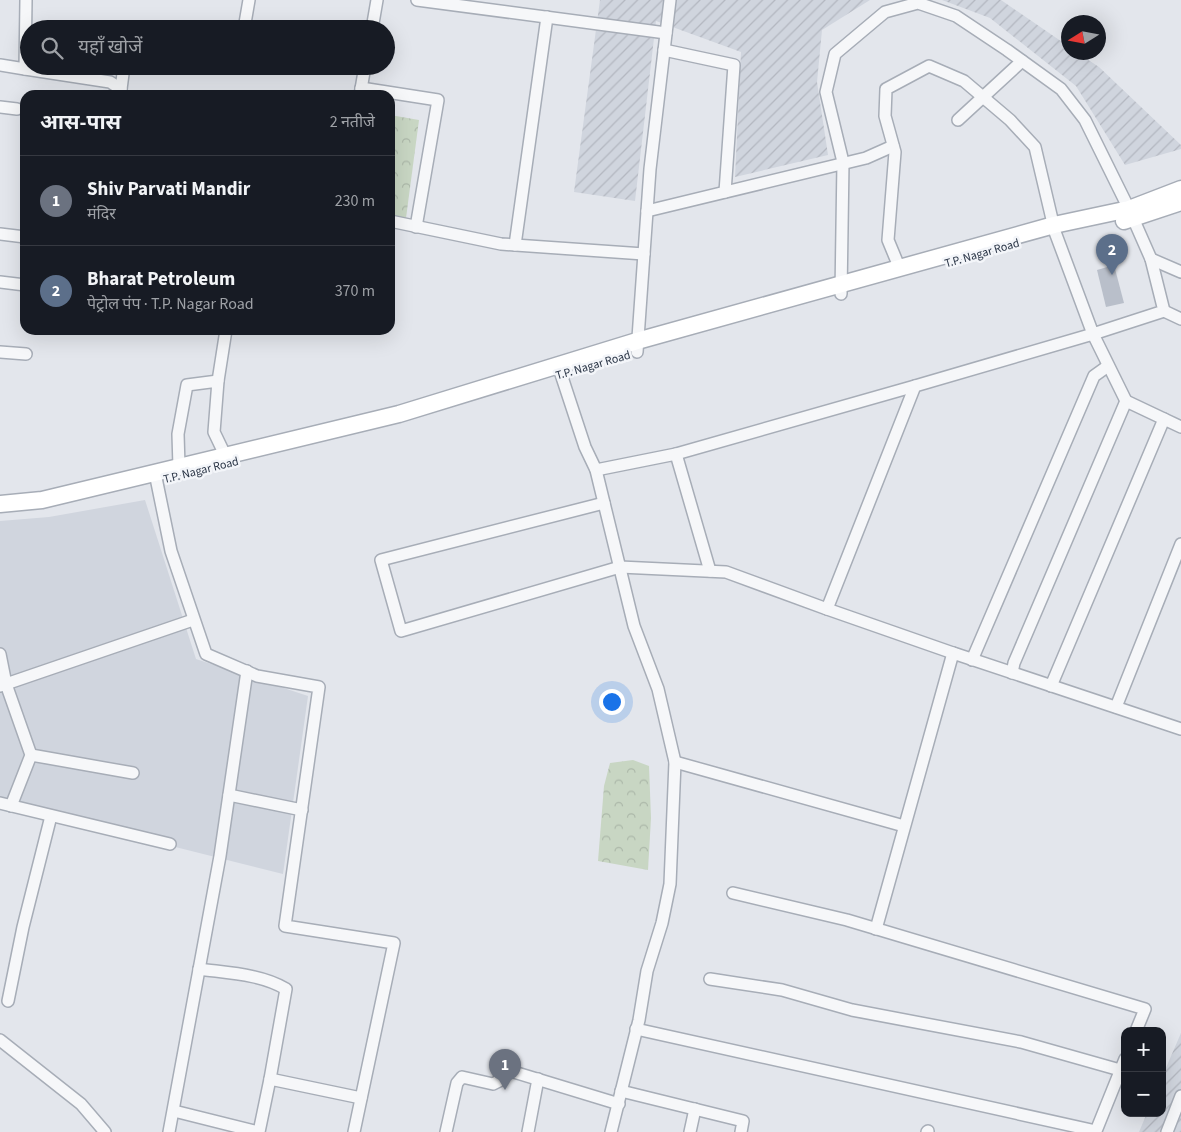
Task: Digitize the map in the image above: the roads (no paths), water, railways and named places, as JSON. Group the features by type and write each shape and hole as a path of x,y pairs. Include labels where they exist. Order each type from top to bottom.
{"main road":[{"path":"1131,214 1181,189"},
{"name":"T.P. Nagar Road","path":"0,511 47,507 155,477 424,415 559,370 1054,229 1181,202"},
{"path":"841,290 900,269 1054,229"},
{"path":"0,504 42,500 155,477 179,467 399,414 559,370"}],"street":[{"path":"26,0 26,20"},
{"path":"246,20 249,0"},
{"path":"374,20 377,0"},
{"path":"417,0 666,33"},
{"path":"637,347 647,211 670,0"},
{"path":"841,290 843,162 826,92 835,54 885,12 918,3 956,16 1061,89 1085,120 1131,214 1151,259 1164,311"},
{"path":"515,244 547,18"},
{"path":"664,50 734,65 725,192"},
{"path":"958,120 1022,61"},
{"path":"0,65 20,68"},
{"path":"900,269 888,240 892,200 893,146 885,116 886,89 929,66 964,81 1010,120 1035,147 1054,229 1093,334 1126,401 1181,427"},
{"path":"64,75 110,82 118,90"},
{"path":"120,90 123,75"},
{"path":"361,90 364,75"},
{"path":"395,96 438,100 416,226"},
{"path":"0,107 17,109"},
{"path":"647,211 843,162 866,158 893,146"},
{"path":"395,222 515,244 644,254"},
{"path":"0,234 20,236"},
{"path":"1151,259 1181,272"},
{"path":"0,282 20,284"},
{"path":"596,470 676,454 1093,334 1164,311 1181,319"},
{"path":"225,335 218,381 214,432 226,457"},
{"path":"0,352 26,354"},
{"path":"972,660 1094,376 1108,366"},
{"path":"559,370 585,447 596,470 634,626 658,689 675,762 670,884 662,923 647,972 636,1029 611,1132"},
{"path":"179,467 178,434 186,385 218,381"},
{"path":"827,609 915,386"},
{"path":"1012,673 1014,663 1126,401"},
{"path":"1050,686 1164,419"},
{"path":"676,454 710,572"},
{"path":"155,477 171,551 206,654 257,676 319,687 285,926 394,943 354,1132"},
{"path":"604,503 381,560 400,631 620,567 726,572 972,660 1181,729"},
{"path":"1116,707 1181,544"},
{"path":"3,685 193,620"},
{"path":"876,929 953,653"},
{"path":"0,654 3,685 32,755"},
{"path":"169,1132 199,969 247,671"},
{"path":"32,755 132,772"},
{"path":"32,755 5,804 170,844"},
{"path":"675,762 904,826"},
{"path":"228,795 302,810"},
{"path":"8,1001 23,927 52,816"},
{"path":"733,893 876,929 1145,1009 1138,1027"},
{"path":"174,1111 258,1132 270,1079 286,990 274,982 255,977 199,969"},
{"path":"636,1029 1096,1132 1120,1070 1021,1042 852,1010 782,990 710,979"},
{"path":"0,1040 81,1104 101,1130"},
{"path":"446,1132 457,1083 462,1077 493,1084 499,1081 500,1073 508,1070 619,1104"},
{"path":"270,1079 361,1098"},
{"path":"528,1132 538,1080"},
{"path":"621,1091 744,1121 741,1132"},
{"path":"1167,1132 1181,1096"},
{"path":"690,1132 695,1109"}],"place":[{"name":"Bharat Petroleum","path":"1112,275"},
{"name":"Shiv Parvati Mandir","path":"505,1090"}]}
